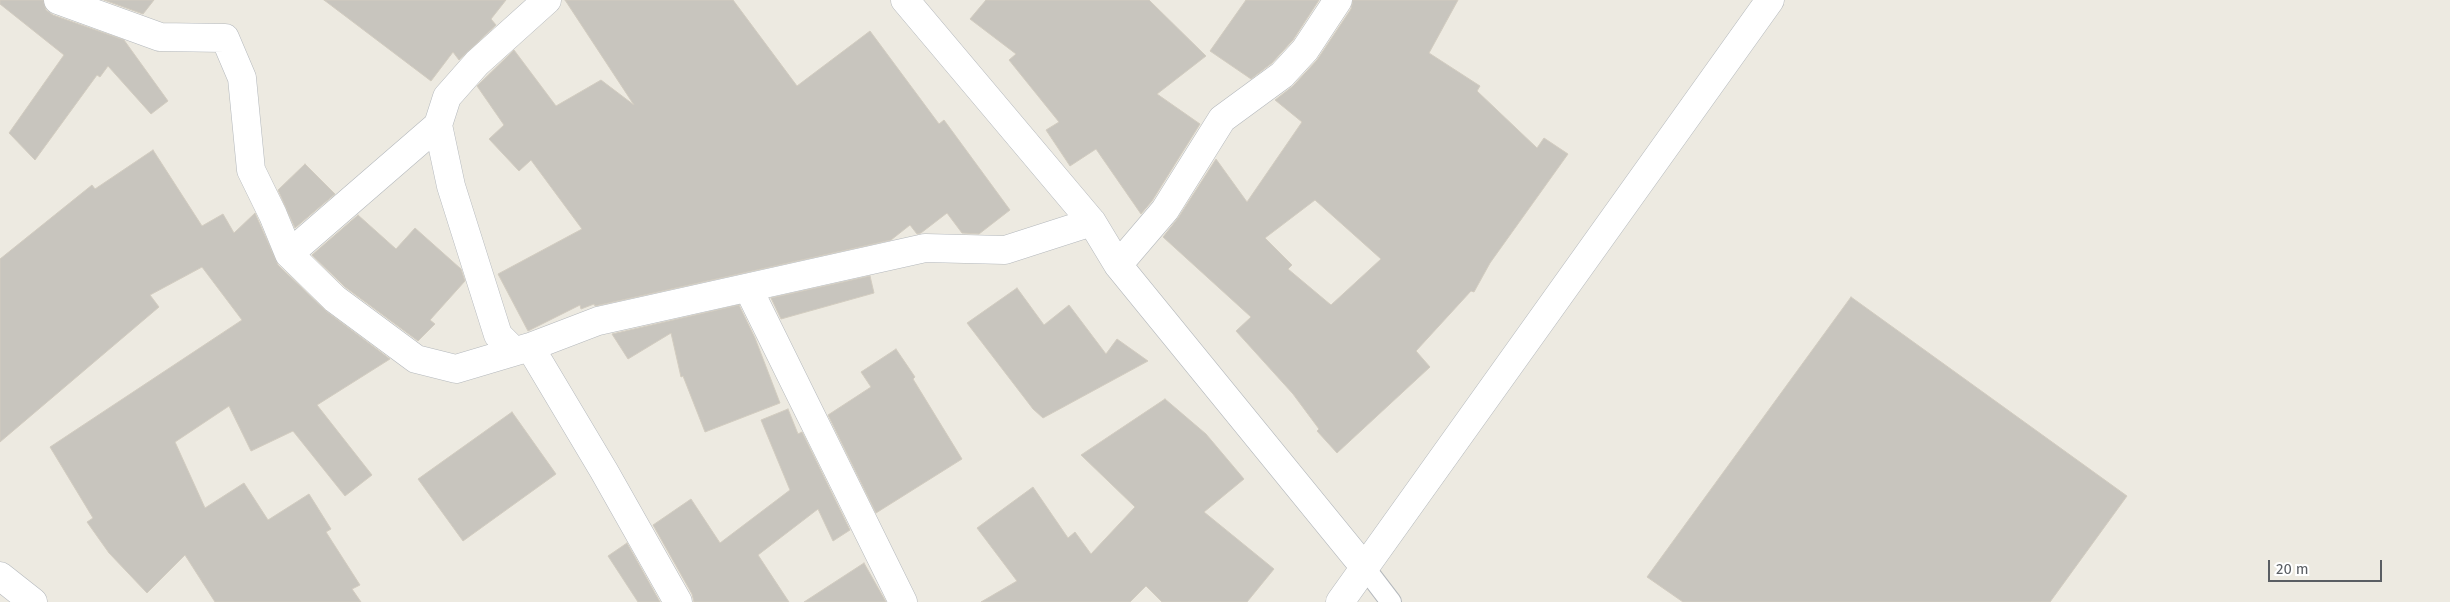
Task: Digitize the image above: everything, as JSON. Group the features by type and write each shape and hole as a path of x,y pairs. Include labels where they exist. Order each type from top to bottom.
{"street":[{"path":"58,0 160,37 225,38 242,78 251,170 274,214 289,254 335,299 416,359 456,369 598,322 925,248 1005,250 1092,222"},
{"path":"547,0 477,63 447,97 438,125 451,186 498,335 522,348 604,470 678,602"},
{"path":"905,0 1092,222 1118,265 1365,568"},
{"path":"1118,265 1165,210 1222,119 1282,76 1304,50 1338,0"},
{"path":"1340,602 1770,0"},
{"path":"289,254 438,125"},
{"path":"748,288 903,602"},
{"path":"0,576 33,602"}],"lane":[{"path":"1365,568 1391,602"}],"building":[{"path":"0,0 43,0 46,10 53,15 124,40 168,101 151,114 108,66 100,77 97,75 35,160 9,133 64,55 0,4"},
{"path":"104,0 154,0 143,14"},
{"path":"324,0 506,0 491,19 496,25 459,60 453,52 431,81"},
{"path":"565,0 733,0 797,86 870,31 939,124 944,120 1010,210 979,234 962,233 947,213 921,233 917,234 910,225 891,240 595,306 594,304 581,309 580,305 528,331 498,274 582,229 531,160 519,171 489,139 504,125 477,86 514,50 556,106 601,80 634,105"},
{"path":"986,0 1149,0 1206,56 1157,94 1200,124 1152,201 1141,214 1096,149 1070,166 1046,130 1059,122 1009,60 1016,54 970,19"},
{"path":"1246,0 1319,0 1293,40 1272,63 1251,79 1210,51"},
{"path":"1353,0 1458,0 1429,53 1480,86 1477,91 1537,148 1544,138 1568,154 1490,263 1474,292 1471,291 1416,351 1430,367 1337,453 1317,431 1319,429 1293,394 1236,331 1251,317 1163,237 1178,218 1216,159 1247,202 1302,122 1275,100 1293,86 1317,60 1351,9","holes":["1315,200 1381,259 1331,305 1288,269 1292,265 1265,238"]},
{"path":"153,150 202,226 223,214 234,233 255,213 278,265 326,311 390,359 317,405 372,475 345,496 293,431 251,451 229,406 175,442 205,508 244,483 268,520 309,494 331,529 326,532 360,585 352,589 361,602 215,602 185,555 147,593 109,553 87,522 93,518 50,447 242,320 202,267 150,295 159,307 0,442 0,259 92,185 95,189"},
{"path":"305,164 335,194 295,228 278,190"},
{"path":"358,215 396,249 415,228 461,269 465,281 430,320 435,324 418,341 345,287 312,255"},
{"path":"870,276 874,293 781,319 771,298"},
{"path":"1017,288 1044,325 1069,305 1106,354 1117,339 1148,361 1043,418 1033,409 967,323"},
{"path":"1851,297 2127,496 2050,602 1683,602 1647,577"},
{"path":"739,305 755,338 780,403 705,432 683,376 681,377 671,333 628,359 612,334"},
{"path":"896,349 915,377 913,379 962,459 876,513 828,415 871,387 861,372"},
{"path":"1165,399 1206,434 1244,479 1204,512 1274,569 1247,602 1162,602 1146,586 1130,602 981,602 1017,581 977,528 1033,487 1068,538 1075,532 1091,554 1135,507 1081,455"},
{"path":"788,409 798,434 802,432 850,530 833,541 818,509 758,555 789,602 694,602 692,594 653,525 691,499 720,543 790,490 761,420"},
{"path":"512,412 556,474 463,541 418,479"},
{"path":"627,543 660,602 638,602 608,556"},
{"path":"864,563 886,602 804,602"}]}
